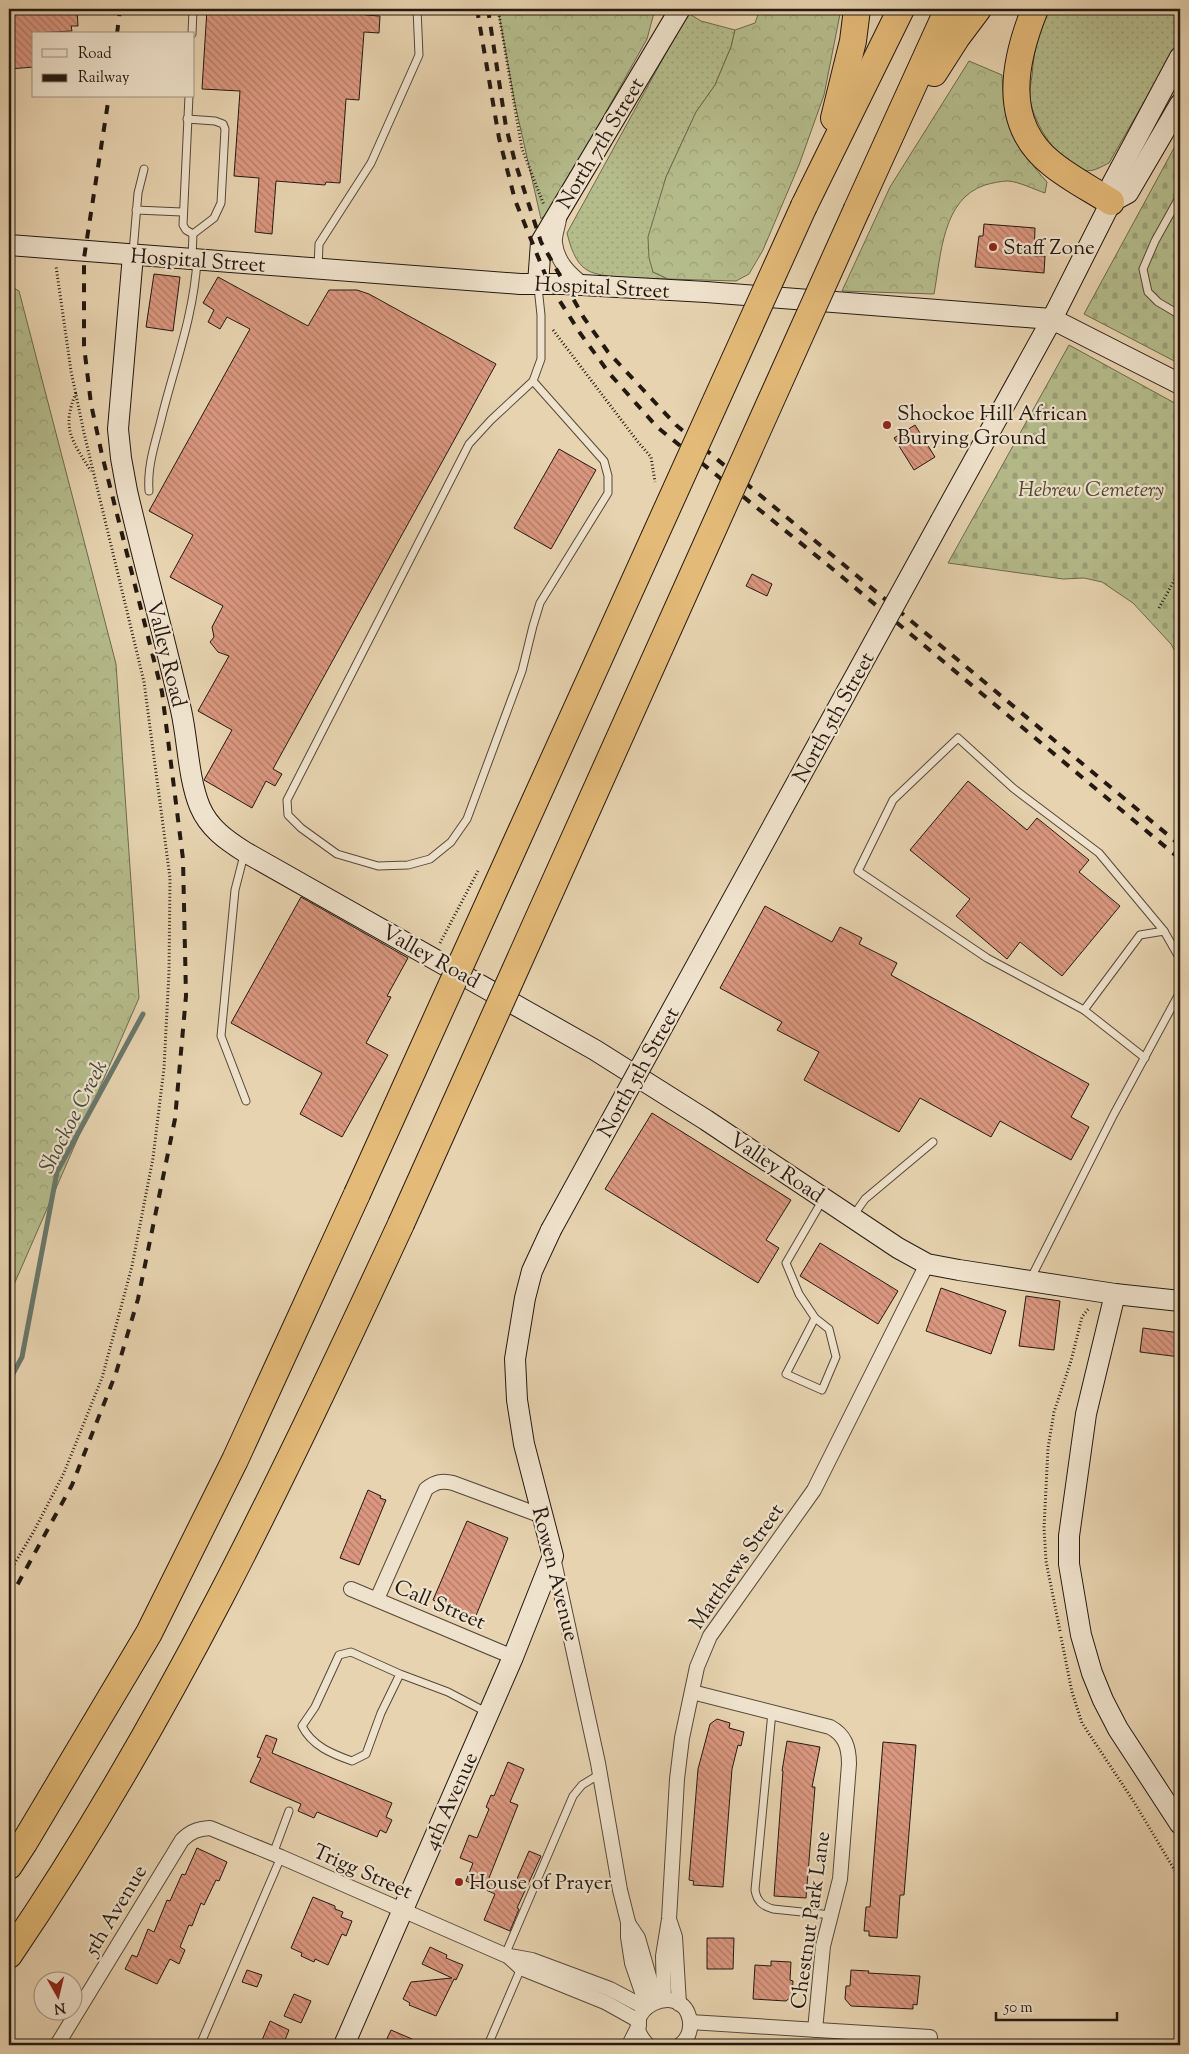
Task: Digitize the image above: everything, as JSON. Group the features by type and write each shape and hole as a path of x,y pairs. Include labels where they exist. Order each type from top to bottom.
{"highway":[{"path":"804,206 839,100 853,41 857,9"},
{"path":"9,1866 149,1633 235,1460 804,206 901,9"},
{"path":"9,1955 47,1900 150,1727 208,1623 326,1388 948,9"},
{"path":"885,150 957,37 978,9"},
{"path":"1035,9 1024,34 1018,64 1016,88 1020,120 1033,145 1051,163 1111,202"}],"main road":[{"name":"North 7th Street","path":"538,284 541,242 680,9"},
{"name":"North 5th Street","path":"551,1230 1052,319 1111,202 1112,184 1180,57"},
{"name":"North 5th Street","path":"1111,202 1128,193 1180,104"},
{"name":"Hospital Street","path":"9,245 538,284 706,292 1052,319 1180,384"},
{"name":"Valley Road","path":"133,255 118,429 121,458 126,491 182,712 195,790 201,808 211,826 227,841 245,852 595,1050 706,1120 898,1248 927,1264 1115,1294 1180,1301"},
{"name":"Rowen Avenue","path":"551,1230 536,1263 528,1289 515,1359 517,1400 524,1444 553,1556"},
{"path":"1115,1294 1086,1414 1069,1536 1070,1564 1081,1635 1092,1673 1103,1700 1118,1729 1180,1824"},
{"name":"4th Avenue","path":"344,2045 513,1657 553,1556"}],"street":[{"path":"555,219 555,242 559,256 568,272 584,285"},
{"name":"Matthews Street","path":"649,2010 664,1956 669,1919 677,1779 697,1667 710,1636 814,1490 927,1264"},
{"path":"377,1599 426,1489 438,1482 453,1483 542,1516"},
{"name":"Rowen Avenue","path":"553,1556 572,1636 600,1774 620,1890 628,1922 632,1963 649,2010 640,2032 647,2045"},
{"name":"Call Street","path":"351,1589 513,1657"},
{"name":"Chestnut Park Lane","path":"692,1692 830,1727 841,1735 847,1745 849,1764 840,1879 823,1946 814,2030"},
{"name":"Trigg Street","path":"199,1829 210,1828 277,1855 402,1911 507,1955 532,1960 610,1989 649,2010"},
{"name":"5th Avenue","path":"57,2045 182,1840 190,1832 199,1829"},
{"name":"Matthews Street","path":"669,1919 675,1937 679,2004"},
{"name":"Trigg Street","path":"507,1955 521,1968 605,2002 649,2010"},
{"path":"629,2045 649,2010 679,2004 686,2012 690,2022 687,2037 680,2045"},
{"path":"690,2022 930,2037"}],"lane":[{"path":"192,32 193,9"},
{"path":"318,268 319,244 371,163 419,55 418,9"},
{"path":"149,491 148,474 192,304 195,260 193,234 182,225 188,98"},
{"path":"187,119 215,121 223,124 225,129 221,203 214,218 193,234"},
{"path":"133,255 138,193 144,169"},
{"path":"1180,196 1155,241 1143,269 1148,292 1158,302 1180,315"},
{"path":"136,210 182,212"},
{"path":"533,382 604,461 608,476 608,493 540,603 532,626 522,671 467,818 452,842 430,859 408,865 378,866 337,854 301,828 288,815 287,800 470,444 490,420 533,382 541,358 541,315 538,284"},
{"path":"1144,1058 1084,1010 987,958 858,871 893,800 958,738 1013,788 1099,853 1164,931 1180,960"},
{"path":"245,852 235,890 221,1036 246,1101"},
{"path":"1084,1010 1140,934 1164,931"},
{"path":"1030,1281 1144,1058 1180,992"},
{"path":"852,1217 865,1199 933,1142"},
{"path":"815,1318 786,1374 822,1390 836,1357 829,1329 815,1318 799,1294 786,1263 823,1198"},
{"path":"400,1674 381,1713 366,1754 352,1761 327,1752 306,1735 302,1726 315,1707 339,1655 351,1652 400,1674 448,1692 488,1713"},
{"path":"772,1712 755,1890 756,1897 766,1906 773,1909 831,1915"},
{"path":"507,1955 573,1796 582,1785 600,1774"},
{"path":"200,2045 277,1855 290,1811"},
{"path":"488,2045 521,1968"}],"path":[{"path":"498,9 522,149 555,219"},
{"path":"9,1573 34,1531 64,1473 102,1378 132,1266 153,1158 164,1068 169,972 170,887 144,682 93,474 76,392 54,248"},
{"path":"541,315 638,442 651,456 656,486"},
{"path":"76,392 69,409 69,434 93,474"},
{"path":"1160,608 1180,570"},
{"path":"433,957 480,868"}],"green space":[{"path":"498,9 655,9 647,39 552,208 541,219 515,104"},
{"path":"760,9 841,9 824,95 799,165 763,250 749,274 736,281 668,279 653,272 649,258 648,237 666,177 696,112 715,85 731,47 735,30 755,23"},
{"path":"1048,9 1180,9 1180,39 1109,163 1094,170 1084,170 1074,166 1065,159 1042,131 1032,109 1030,93 1035,50 1041,25"},
{"path":"688,13 701,21 735,30 731,47 715,85 696,112 666,177 659,206 653,272 668,279 614,277 593,273 579,263 571,248 567,233"},
{"path":"969,61 1002,75 1005,106 1009,120 1027,158 1047,182 1045,193 1008,181 985,185 971,192 960,203 946,230 934,294 842,291 890,187"},
{"path":"1180,137 1180,364 1084,314"},
{"path":"9,285 19,291 116,664 139,998 9,1296"},
{"name":"Hebrew Cemetery","path":"1069,345 1180,406 1180,661 1171,644 1133,603 1102,582 1084,578 1063,579 948,563"}],"building":[{"path":"9,9 77,9 78,26 71,26 72,31 32,32 32,67 9,69"},
{"path":"207,9 365,9 365,15 380,16 379,33 364,32 359,100 346,99 340,183 326,182 325,185 276,181 272,234 255,232 259,178 234,176 240,91 202,89"},
{"name":"Staff Zone","path":"984,224 1035,228 1034,256 1045,256 1044,273 975,267 979,236 983,236"},
{"path":"154,274 180,277 173,331 146,327"},
{"path":"218,277 308,326 329,290 357,290 369,294 496,364 273,769 282,774 275,786 266,781 252,808 204,780 232,730 198,711 229,656 218,652 210,642 214,637 212,627 223,606 170,577 193,535 149,511 250,329 227,317 220,329 208,322 214,310 203,303"},
{"path":"915,425 935,457 914,470 894,438"},
{"path":"559,449 596,470 551,549 514,528"},
{"path":"752,574 772,584 767,596 746,586"},
{"path":"968,781 1027,830 1037,818 1089,860 1079,872 1120,906 1062,976 1020,942 1007,959 956,916 970,899 910,850"},
{"path":"301,897 408,958 387,996 391,997 366,1043 388,1055 342,1137 300,1114 322,1073 231,1023"},
{"path":"765,906 832,942 840,927 862,938 859,944 897,963 891,975 1089,1084 1071,1117 1089,1127 1071,1160 1000,1121 991,1137 920,1098 899,1132 804,1080 819,1052 777,1030 782,1022 720,988"},
{"path":"652,1113 791,1200 766,1240 779,1248 758,1283 605,1189"},
{"path":"820,1243 898,1291 878,1324 800,1276"},
{"path":"941,1288 1006,1311 991,1354 926,1331"},
{"path":"1026,1296 1060,1301 1054,1350 1019,1346"},
{"path":"1143,1328 1180,1333 1180,1357 1140,1352"},
{"path":"368,1490 386,1500 359,1565 340,1558"},
{"path":"467,1521 508,1538 475,1618 433,1600"},
{"path":"717,1719 730,1723 729,1728 744,1732 741,1746 738,1745 732,1769 723,1887 693,1885 694,1881 689,1880 698,1769 710,1724"},
{"path":"266,1735 277,1739 272,1753 392,1803 386,1817 392,1820 386,1833 380,1830 377,1837 317,1812 314,1818 298,1811 301,1804 250,1782 261,1758 257,1757"},
{"path":"787,1741 820,1747 812,1787 815,1787 806,1898 774,1896 782,1771"},
{"path":"883,1742 916,1745 904,1895 900,1895 897,1938 869,1936 869,1931 864,1931 866,1907 870,1907"},
{"path":"508,1762 524,1769 510,1802 518,1805 489,1878 513,1888 529,1851 541,1856 517,1908 519,1909 510,1931 484,1920 495,1894 466,1881 473,1863 460,1858 469,1835 477,1838 489,1809 486,1807 491,1795 494,1796"},
{"path":"197,1848 227,1862 219,1881 216,1880 204,1905 201,1903 192,1926 189,1925 180,1947 185,1950 179,1964 170,1959 157,1984 125,1969 132,1955 137,1957 148,1929 154,1932 167,1900 170,1901 182,1874 185,1875"},
{"path":"313,1897 335,1906 335,1909 343,1912 341,1917 352,1921 346,1936 342,1934 328,1965 315,1959 314,1962 301,1956 302,1953 291,1948"},
{"path":"707,1938 734,1938 733,1969 707,1969"},
{"path":"430,1947 447,1955 446,1958 463,1965 436,2016 409,2005 410,2003 403,1999 411,1982 452,1978 422,1964"},
{"path":"771,1961 791,1962 790,1980 793,1981 792,1996 786,2001 753,1999 755,1965 771,1966"},
{"path":"247,1970 262,1975 257,1987 242,1982"},
{"path":"851,1970 869,1971 868,1973 920,1976 917,2005 913,2004 913,2009 851,2006 845,1999 846,1986 850,1986"},
{"path":"294,1994 311,2001 301,2023 284,2016"},
{"path":"270,2021 289,2030 283,2045 260,2045"},
{"path":"391,2030 426,2045 384,2045"}],"waterway":[{"name":"Shockoe Creek","path":"9,1381 22,1357 57,1172 143,1014"}],"railway":[{"path":"117,32 120,9"},
{"path":"477,9 499,138 515,200 549,284 580,333 609,373 657,427 829,566 1180,859"},
{"path":"488,9 506,127 515,162 541,242 584,318 608,352 676,425 1180,845"},
{"path":"9,1600 72,1485 116,1373 138,1299 175,1119 186,996 183,859 162,692 102,455 91,404 84,346 84,258 109,98"}],"place":[{"name":"Staff Zone","path":"993,247"},
{"name":"Shockoe Hill African Burying Ground","path":"887,425"},
{"name":"House of Prayer","path":"459,1882"}]}
